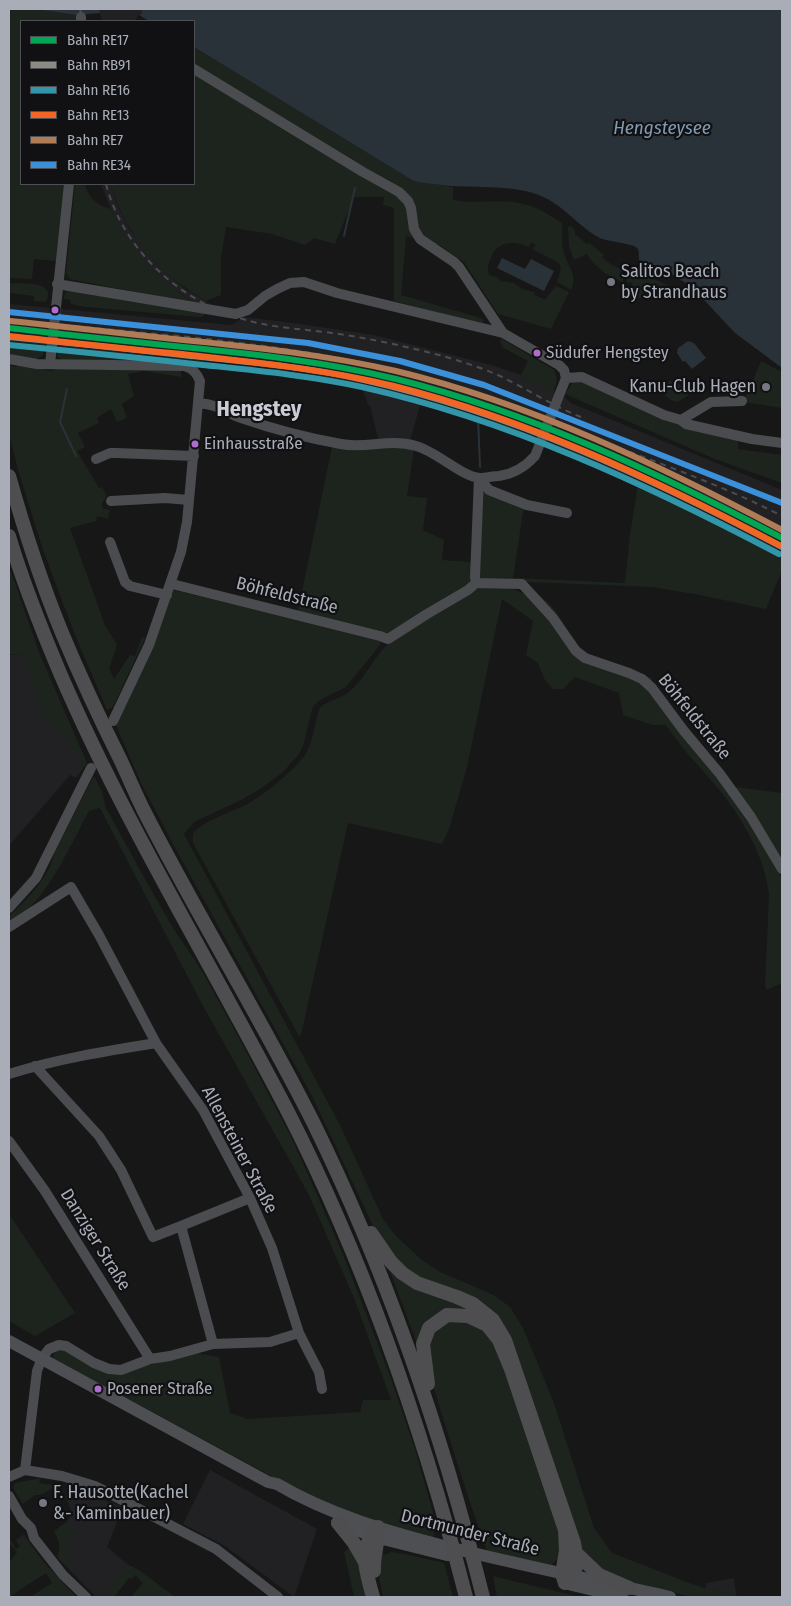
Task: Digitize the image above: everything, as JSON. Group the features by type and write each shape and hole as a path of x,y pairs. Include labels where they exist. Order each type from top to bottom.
{"highway":[{"path":"9,476 58,622 92,702 144,810 289,1074 342,1185 395,1310 432,1415 483,1597"},
{"path":"9,536 44,635 85,731 184,921 250,1038 330,1199 365,1282 401,1381 466,1597"},
{"path":"342,1185 391,1262 417,1283 473,1304 493,1320 505,1340 574,1543 577,1562 566,1578"},
{"path":"432,1415 423,1344 429,1328 447,1315 468,1316 487,1325 499,1340 511,1368 565,1530 566,1578"},
{"path":"338,1523 354,1543 365,1562"},
{"path":"373,1597 365,1562 366,1546 376,1533"},
{"path":"376,1533 374,1565 378,1597"},
{"path":"576,1553 599,1575 626,1592"}],"main road":[{"name":"Dortmunder Straße","path":"9,1340 268,1482 276,1484 376,1533"},
{"name":"Dortmunder Straße","path":"268,1482 273,1488 338,1523 626,1592 670,1597"}],"street":[{"path":"195,70 399,192 412,208 414,229 420,240 459,267 503,333"},
{"path":"50,364 69,185"},
{"path":"57,284 236,314 248,310 276,289 304,282 337,293 503,333 559,365 564,370 566,378 535,456 517,472 503,476 479,478 468,474 428,450 416,446 393,442 355,445 337,444 241,418 217,406 199,403"},
{"path":"9,358 38,364 184,366 193,369 200,381 185,537 172,584 149,645 113,721"},
{"path":"566,378 582,377 664,415 681,420 686,424 752,439 782,443"},
{"path":"681,420 711,402 742,400"},
{"path":"96,459 116,453 194,456"},
{"path":"479,478 489,490 527,505 567,513"},
{"path":"476,583 479,478"},
{"path":"111,501 165,498 189,500"},
{"path":"110,542 125,582 130,586 167,596"},
{"name":"Böhfeldstraße","path":"172,584 388,639 468,590 476,583 522,584 550,613 572,645 585,658 629,673 652,688 684,731 720,774 751,817 782,869"},
{"path":"9,908 36,878 91,768"},
{"name":"Allensteiner Straße","path":"9,927 71,887 99,935 156,1043 203,1110 250,1198 272,1248 299,1333 319,1372 322,1389"},
{"path":"9,1074 35,1066 156,1043"},
{"path":"35,1066 99,1136 121,1170 153,1237 250,1198"},
{"name":"Danziger Straße","path":"9,1141 45,1191 150,1359"},
{"path":"181,1226 213,1344"},
{"path":"26,1470 37,1371 48,1349 60,1345 66,1346 94,1363 109,1369 121,1370 150,1359 170,1356 213,1344 270,1342 299,1333"},
{"path":"9,1477 26,1470 62,1476 95,1486 216,1549 278,1597"},
{"path":"9,1496 22,1519 31,1528 34,1538 63,1575 86,1597"}],"shaded area":[{"path":"9,9 35,9 76,15 77,20 20,20 20,185 66,185 56,261 34,259 32,279 9,278"},
{"path":"99,9 142,9 142,13 139,14 136,20 102,20"},
{"path":"195,48 412,180 453,187 453,200 518,203 532,206 562,223 563,248 574,280 571,290 557,282 561,269 559,263 532,249 536,245 531,242 529,247 517,243 501,246 496,249 489,262 489,275 497,277 500,281 514,283 522,289 534,292 535,295 545,300 556,286 569,292 551,329 498,314 464,262 438,244 434,249 420,240 406,236 401,295 474,316 484,321 482,324 394,301 394,208 383,205 384,197 354,197 335,244 314,238 305,245 272,234 226,227 221,257 221,295 206,301 173,278 146,252 126,221 110,185 195,185"},
{"path":"75,185 85,185 94,201 111,209 137,251 157,274 195,304 70,279 66,273"},
{"path":"101,185 110,185 117,205 130,230 157,264 185,289 216,307 195,304 166,283 133,248 121,231"},
{"path":"570,226 575,230 575,234 604,255 602,257 624,270 623,282 612,277 594,264 587,254 574,260 569,246 568,227"},
{"path":"627,266 669,286 669,288 651,296 633,299 632,283 627,282"},
{"path":"9,283 43,287 47,290 48,295 46,302 34,301 34,296 9,293"},
{"path":"68,290 204,312 204,316 86,307 71,304 70,300 64,299"},
{"path":"9,304 231,325 244,317 300,324 374,335 491,365 521,375 564,396 571,403 782,490 782,553 560,449 499,424 422,399 410,441 378,439 370,405 368,405 361,385 303,373 205,360 99,352 9,342"},
{"path":"500,338 554,370 557,379 554,392 521,375 528,361 502,347"},
{"path":"9,342 45,345 41,357 34,359 9,354"},
{"path":"58,347 205,360 200,367 191,363 174,360 62,360 57,356"},
{"name":"Kanu-Club Hagen","path":"761,361 782,372 782,408 744,402"},
{"path":"19,364 51,371 58,369 181,371 181,377 144,371 128,374 134,396 122,404 127,418 117,422 111,409 97,418 99,423 78,433 85,447 77,451 99,488 102,487 107,496 102,503 102,508 110,510 108,519 97,516 96,521 70,528 105,625 117,645 109,669 114,679 130,655 135,656 142,637 145,638 113,707 107,710 75,635 43,550 9,434 9,365 17,367"},
{"path":"578,380 738,439 738,449 782,455 782,483 715,459 565,394 573,382"},
{"path":"670,381 677,383 690,394 678,402 670,399 659,388"},
{"path":"372,446 414,449 407,496 427,498 423,530 444,540 442,560 472,562 472,576 468,587 388,633 298,611 332,447"},
{"path":"638,484 782,553 782,570 766,609 652,587 480,580 478,574 483,493 487,492 524,506 513,578 625,583"},
{"path":"9,566 40,655 87,763 82,764 67,739 41,715 23,655 9,654"},
{"path":"484,587 511,588 525,594 533,600 569,645 629,675 646,686 731,793 770,854 782,879 782,983 767,990 765,986 769,896 767,883 754,844 725,797 666,725 653,725 623,715 619,693 575,677 563,689 553,689 545,680 538,663 526,655 533,621 502,599 467,767 449,829 442,844 348,823 301,1035 299,1036 193,843 193,834 209,822 253,801 294,768 308,750 320,708 349,692 362,678 381,651 395,638 440,609 474,590"},
{"path":"173,590 380,640 380,645 346,687 320,700 313,706 303,746 299,754 282,773 241,800 194,822 184,834 340,1125 383,1219 396,1236 422,1260 440,1272 494,1295 510,1307 523,1328 554,1403 594,1528 612,1553 692,1584 707,1589 736,1594 738,1597 691,1597 625,1581 609,1576 584,1556 496,1319 404,1270 376,1232 312,1096 173,844 141,783 116,725"},
{"path":"532,592 541,597 556,611 572,637 585,651 595,657 652,678 653,683 735,787 782,793 782,865 652,685 585,656"},
{"path":"9,655 40,655 87,763 76,778 70,775 9,846"},
{"path":"94,776 102,792 106,808 141,872 173,928 202,971 247,1053 292,1139 318,1197 344,1257 389,1373 415,1449 434,1516 434,1538 329,1507 54,1359 53,1356 56,1350 62,1349 117,1373 197,1353 219,1357 230,1413 248,1419 360,1412 363,1400 391,1400 354,1298 309,1195 202,1004 100,808 89,811 48,886 31,906 32,909 9,923 9,916 23,903 43,879 52,862 54,853"},
{"path":"9,1214 75,1313 35,1336 9,1321"},
{"path":"388,1266 479,1312 453,1311 418,1346"},
{"path":"458,1317 493,1336 561,1534 559,1558 551,1565 488,1553 467,1494 428,1370 426,1347 437,1326"},
{"path":"210,1470 317,1529 294,1597 225,1546 183,1524"},
{"path":"41,1478 39,1483 53,1485 52,1489 40,1495 35,1495 23,1504 13,1488 15,1483"},
{"path":"69,1487 123,1507 107,1547 127,1564 105,1597 96,1597 58,1558 66,1523 72,1514 66,1497"},
{"path":"68,1521 76,1529 65,1547 65,1551 72,1556 65,1565 57,1556 59,1546 54,1531"},
{"path":"23,1535 42,1560 76,1597 30,1597 52,1583 46,1573 9,1597 9,1561 13,1560 12,1558 17,1553 11,1545 9,1546 9,1542 11,1541 16,1549 20,1546 16,1540"},
{"path":"350,1547 359,1560 370,1597 354,1597 344,1552"},
{"path":"391,1552 444,1563 453,1597 383,1597 378,1573 382,1553 385,1555"},
{"path":"127,1564 139,1570 175,1597 131,1597 143,1583 135,1575 131,1579 129,1578 114,1597 105,1597"},
{"path":"493,1576 579,1597 497,1597"},
{"path":"734,1578 736,1594 706,1589 706,1583"}],"water":[{"path":"35,9 99,9 100,13 76,15"},
{"name":"Hengsteysee","path":"142,9 782,9 782,368 735,333 692,287 662,268 639,260 636,247 598,237 552,201 533,193 509,188 446,185 412,180 195,48 195,20 147,20 139,15 142,13"},
{"path":"502,258 525,269 531,259 554,271 544,291 497,268"},
{"path":"688,341 694,343 706,358 692,369 685,361 683,362 677,353 678,348"}],"waterway":[{"path":"344,236 355,188"},
{"path":"67,389 60,422 76,456"},
{"path":"478,417 480,467"}],"railway":[{"path":"80,9 82,20"},
{"path":"106,185 114,208 126,231 140,251 177,286 222,312 257,323 372,340 439,355 500,376 581,417"},
{"path":"9,320 233,342 322,355 397,370 428,378 548,420 718,486 782,516"}],"rail line":[{"name":"RE34","path":"9,312 308,343 400,361 484,385 782,503"},
{"name":"RE7","path":"10,321 290,352 396,371 496,401 594,438 689,482 782,530"},
{"name":"RE17","path":"9,328 317,363 396,379 496,409 594,447 641,468 782,538"},
{"name":"RE13","path":"9,336 262,363 341,375 394,386 494,416 543,434 639,475 779,545"},
{"name":"RB91","path":"9,337 300,368 343,375 419,394 473,410 579,450 681,496 782,547"},
{"name":"RE16","path":"9,345 299,376 362,387 417,401 470,417 576,457 678,503 779,554"}],"place":[{"name":"Salitos Beach by Strandhaus","path":"611,282"},
{"name":"Südufer Hengstey","path":"537,353"},
{"name":"Kanu-Club Hagen","path":"766,387"},
{"name":"Einhausstraße","path":"195,444"},
{"name":"Posener Straße","path":"98,1389"},
{"name":"F. Hausotte(Kachel &- Kaminbauer)","path":"43,1503"}],"district":[{"name":"Hengstey","path":"259,410"}]}
